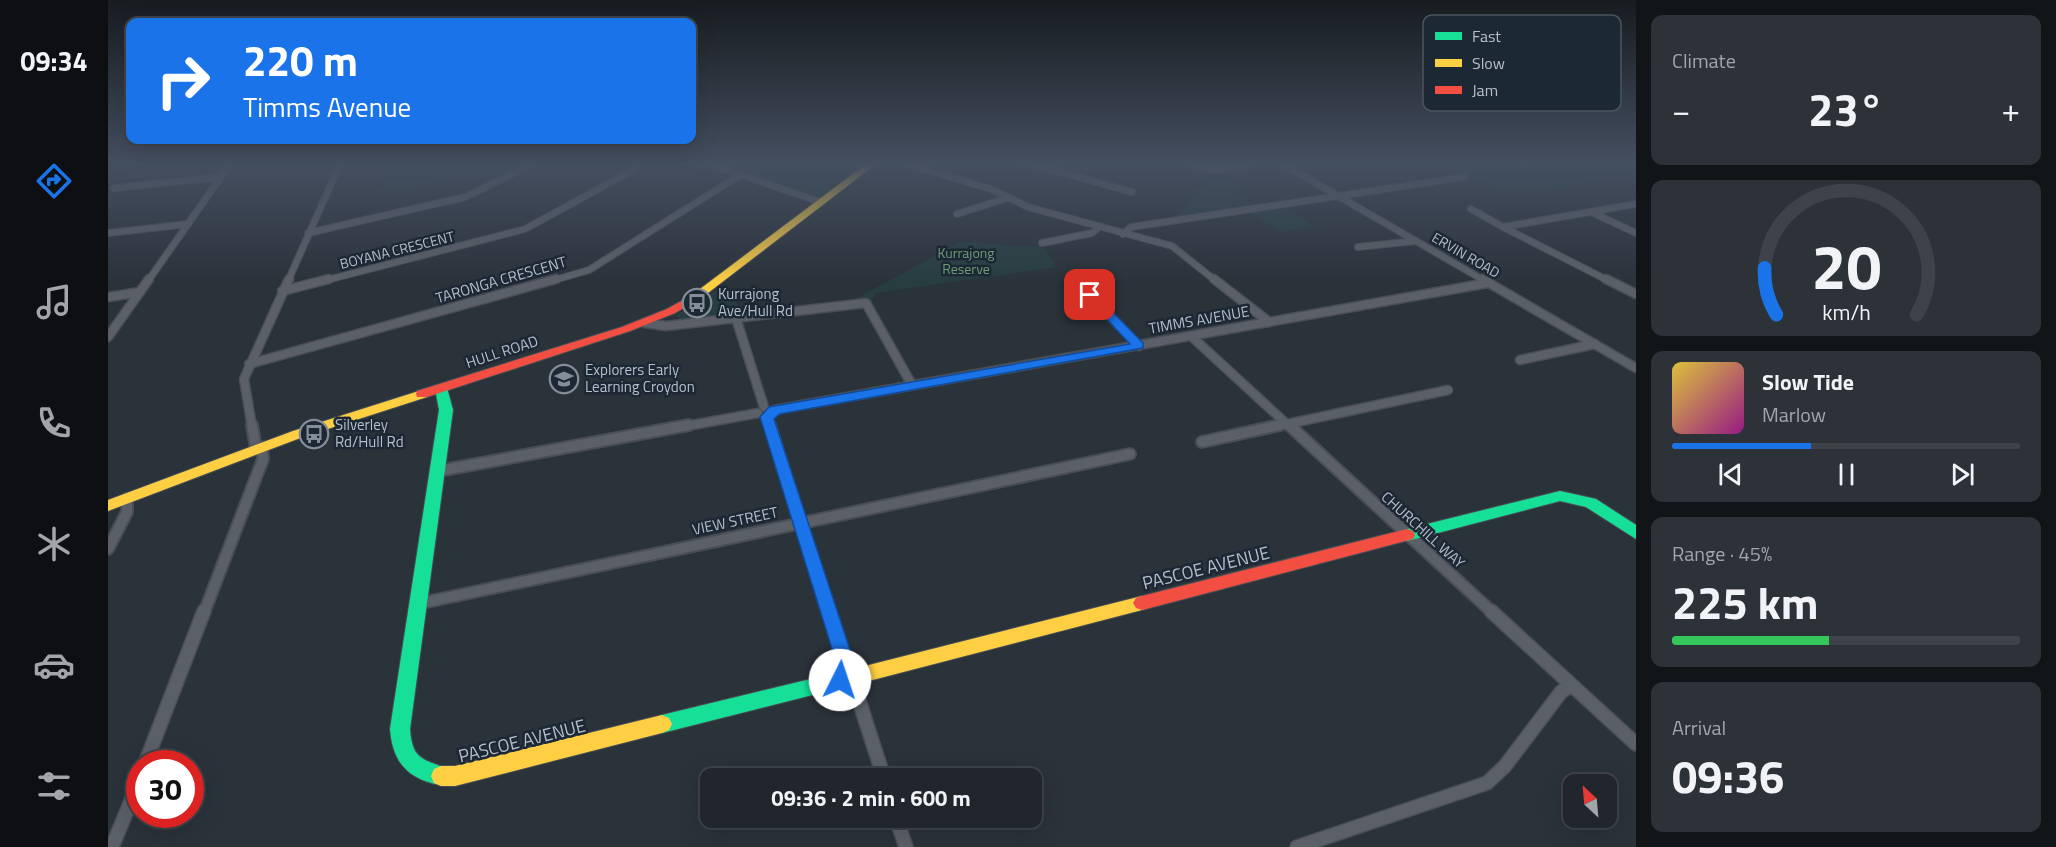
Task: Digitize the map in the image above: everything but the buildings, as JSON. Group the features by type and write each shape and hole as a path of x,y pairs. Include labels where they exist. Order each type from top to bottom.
{"street":[{"path":"108,337 202,204"},
{"path":"151,750 263,459 244,379 322,204"},
{"path":"308,233 437,204"},
{"name":"BOYANA CRESCENT","path":"282,291 525,229 572,204"},
{"name":"TARONGA CRESCENT","path":"249,364 589,270 695,204"},
{"name":"HULL ROAD","path":"108,506 259,448 645,323 693,299 818,204"},
{"path":"957,214 990,204"},
{"path":"1020,204 1098,228 1176,248 1269,322"},
{"path":"1123,234 1131,227 1288,204"},
{"name":"ERVIN ROAD","path":"1352,204 1636,368"},
{"path":"1503,227 1636,204"},
{"path":"1471,209 1636,294"},
{"path":"1591,212 1636,233"},
{"path":"108,233 188,224"},
{"path":"1042,243 1092,233 1098,228"},
{"path":"1358,247 1415,241"},
{"name":"TIMMS AVENUE","path":"438,471 1488,283"},
{"path":"108,297 140,292"},
{"path":"1090,295 1139,346"},
{"path":"645,323 679,324 866,303 912,386"},
{"path":"671,311 679,324"},
{"path":"736,318 881,768"},
{"name":"CHURCHILL WAY","path":"1191,336 1636,744"},
{"path":"1520,360 1595,344"},
{"name":"PASCOE AVENUE","path":"441,388 446,410 399,738 400,749 407,759 426,774 446,777 850,677 1560,496 1581,498 1598,506 1636,533"},
{"path":"1202,442 1448,390"},
{"name":"VIEW STREET","path":"417,604 1130,453"},
{"path":"108,549 127,512 127,499"},
{"path":"1296,847 1486,783 1505,766 1561,692 1572,686"},
{"path":"112,847 126,813"},
{"path":"899,828 906,847"}],"green space":[{"path":"1187,204 1251,204 1255,206 1174,219"},
{"path":"1285,207 1315,226 1280,232 1251,213"},
{"name":"Kurrajong Reserve","path":"961,242 1043,247 1056,267 876,293 872,302 855,299"},
{"path":"720,288 748,313 681,320 677,317 678,314"}],"traffic: fast":[{"path":"441,388 446,410 400,729 403,748 410,762 423,771 441,776"},
{"path":"1407,535 1560,496 1591,503 1636,533"},
{"path":"662,724 840,680"}],"traffic: slow":[{"path":"700,294 820,204"},
{"path":"108,506 298,434 422,394"},
{"path":"861,675 1142,603"},
{"path":"441,776 455,776 662,724"}],"traffic: jam":[{"path":"422,394 626,329 671,311 700,294"},
{"path":"1142,603 1407,535"}],"place":[{"name":"Kurrajong Ave/Hull Rd","path":"697,303"},
{"name":"Explorers Early Learning Croydon","path":"564,379"},
{"name":"Silverley Rd/Hull Rd","path":"314,434"}],"route":[{"path":"840,680 840,674 847,668 767,417 771,416 774,410 1139,346 1090,295"}]}
